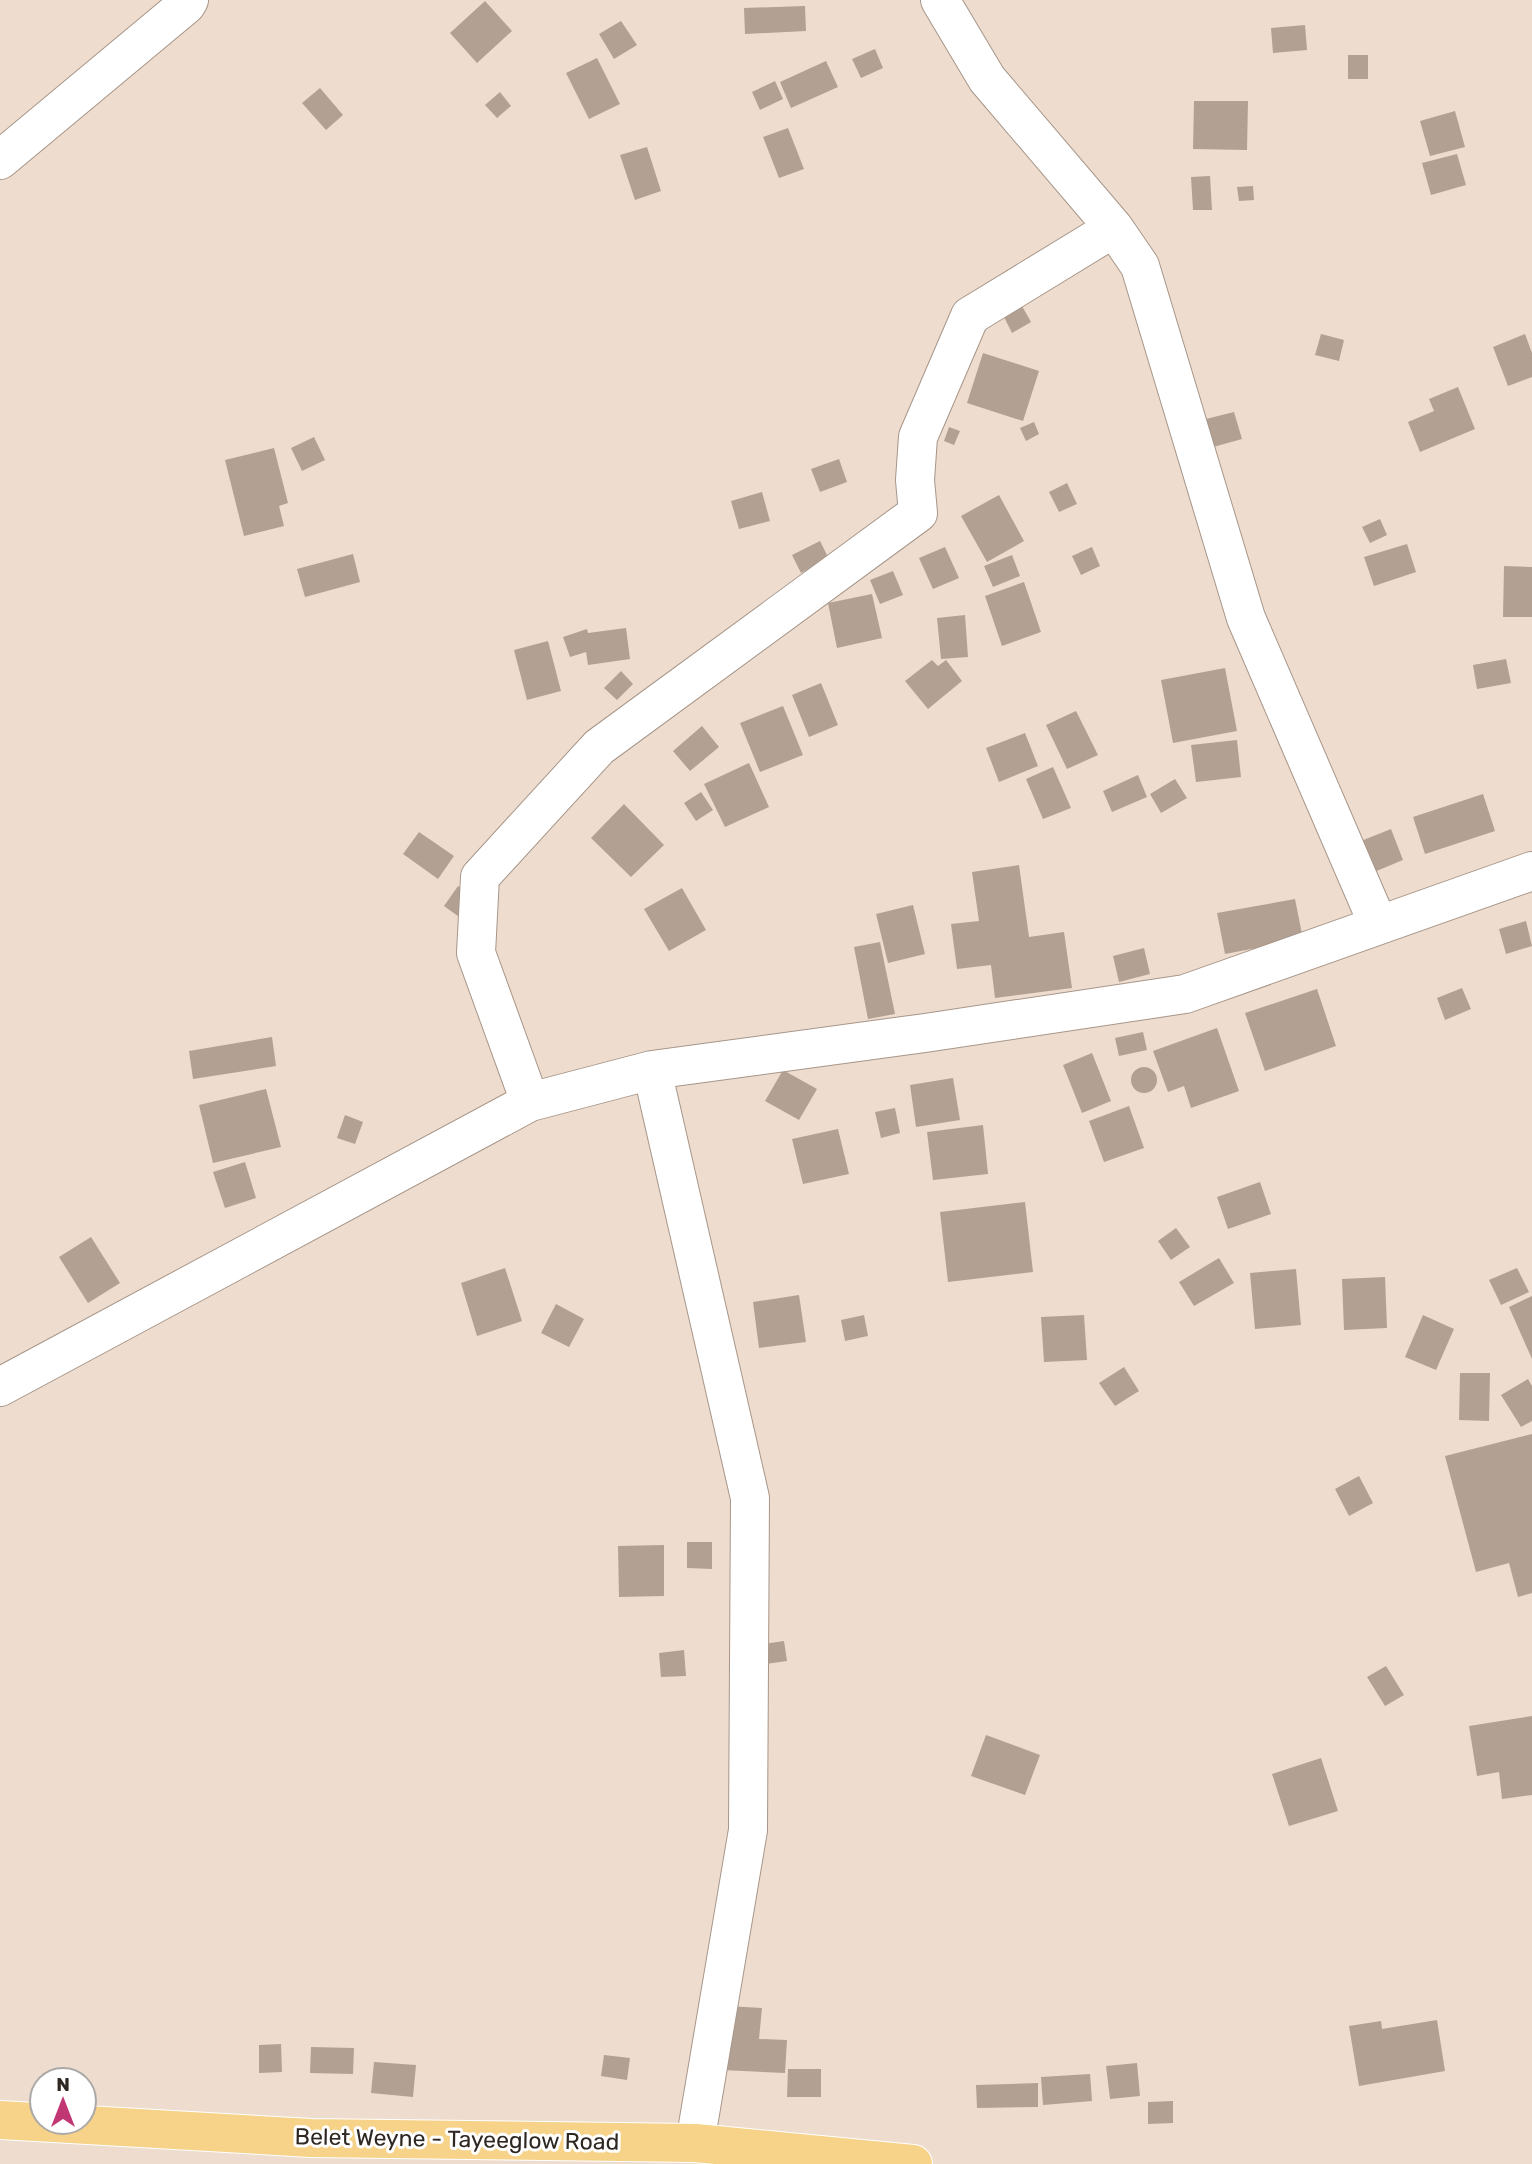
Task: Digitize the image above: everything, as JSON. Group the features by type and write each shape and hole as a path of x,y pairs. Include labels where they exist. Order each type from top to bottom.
{"main road":[{"name":"Belet Weyne - Tayeeglow Road","path":"0,2120 311,2138 695,2143 913,2164"}],"street":[{"path":"0,160 189,0"},
{"path":"940,0 987,79 1114,228 1140,266 1246,618 1378,924"},
{"path":"530,1102 476,953 480,877 599,747 918,513 915,480 918,437 970,316 1114,228"},
{"path":"0,1387 530,1102 652,1069 925,1033 1185,994 1532,871"},
{"path":"652,1069 750,1499 748,1830 695,2143"}],"building":[{"path":"485,1 512,31 477,63 450,33"},
{"path":"805,6 806,31 745,34 744,8"},
{"path":"621,21 637,45 614,59 599,34"},
{"path":"1305,25 1307,50 1273,53 1271,28"},
{"path":"875,49 883,68 861,78 852,59"},
{"path":"1348,55 1368,55 1368,79 1348,79"},
{"path":"597,58 620,104 589,119 566,73"},
{"path":"826,61 838,87 791,108 780,82"},
{"path":"775,81 783,99 760,110 752,92"},
{"path":"320,88 343,115 326,130 302,103"},
{"path":"500,92 511,106 497,118 485,105"},
{"path":"1194,101 1248,101 1247,150 1193,149"},
{"path":"1455,111 1465,147 1430,156 1420,121"},
{"path":"788,128 804,169 779,178 763,137"},
{"path":"647,147 661,191 635,200 620,155"},
{"path":"1457,154 1466,185 1431,195 1422,163"},
{"path":"1210,176 1212,210 1193,210 1191,177"},
{"path":"1253,186 1254,200 1239,201 1237,187"},
{"path":"1022,306 1031,322 1012,333 1003,315"},
{"path":"1321,334 1344,340 1339,361 1315,355"},
{"path":"1525,334 1532,353 1532,377 1508,386 1493,347"},
{"path":"983,353 1039,371 1023,421 967,403"},
{"path":"1458,387 1475,429 1420,452 1408,422 1434,411 1429,399"},
{"path":"1234,412 1242,439 1206,449 1198,421"},
{"path":"1034,422 1039,434 1026,441 1020,428"},
{"path":"949,427 960,431 954,445 944,441"},
{"path":"314,437 325,460 302,471 291,448"},
{"path":"274,448 288,503 279,506 284,526 244,536 225,460"},
{"path":"839,459 847,482 820,492 811,469"},
{"path":"1067,483 1077,504 1059,512 1049,492"},
{"path":"762,492 770,521 739,529 731,501"},
{"path":"999,495 1024,541 987,562 961,516"},
{"path":"1380,519 1387,535 1370,543 1362,527"},
{"path":"820,541 829,559 801,573 792,555"},
{"path":"1407,544 1416,572 1374,586 1364,557"},
{"path":"945,547 959,578 933,589 919,558"},
{"path":"1092,547 1100,566 1081,575 1072,556"},
{"path":"353,554 360,582 305,597 297,569"},
{"path":"1012,555 1020,576 993,587 984,566"},
{"path":"1504,566 1532,567 1532,617 1503,617"},
{"path":"893,571 903,595 880,604 870,580"},
{"path":"1024,582 1041,632 1002,646 985,596"},
{"path":"872,594 882,638 837,648 828,603"},
{"path":"965,615 968,657 941,659 937,618"},
{"path":"626,628 630,659 588,665 586,652 570,657 563,637 587,629 588,633"},
{"path":"548,641 561,691 527,700 514,650"},
{"path":"1506,659 1511,683 1477,689 1473,665"},
{"path":"932,660 938,666 946,660 962,681 928,709 905,681"},
{"path":"1225,668 1237,731 1173,743 1161,680"},
{"path":"621,671 633,684 617,700 604,688"},
{"path":"821,683 838,725 809,737 792,695"},
{"path":"783,706 803,755 760,772 740,723"},
{"path":"1076,711 1098,755 1067,769 1046,725"},
{"path":"702,726 719,747 690,771 673,751"},
{"path":"1025,733 1038,766 999,782 986,748"},
{"path":"1237,740 1241,777 1196,782 1191,745"},
{"path":"749,763 769,807 725,827 704,784"},
{"path":"1053,767 1071,808 1043,819 1026,779"},
{"path":"1138,775 1147,797 1112,812 1103,791"},
{"path":"1175,779 1187,798 1161,813 1150,794"},
{"path":"701,792 713,810 696,821 684,803"},
{"path":"1483,794 1495,831 1425,854 1413,817"},
{"path":"624,804 664,845 631,877 591,838"},
{"path":"1391,829 1403,860 1374,872 1361,841"},
{"path":"419,832 454,856 438,879 403,854"},
{"path":"1019,865 1029,937 1064,932 1072,988 995,998 991,965 957,969 951,924 979,921 972,872"},
{"path":"458,886 476,898 462,919 444,906"},
{"path":"682,888 706,930 669,951 644,909"},
{"path":"1295,899 1303,939 1225,954 1217,913"},
{"path":"913,905 925,954 888,963 876,914"},
{"path":"1526,921 1532,946 1506,954 1499,929"},
{"path":"880,942 895,1014 868,1019 854,947"},
{"path":"1144,948 1150,974 1119,982 1113,956"},
{"path":"1462,988 1471,1009 1445,1020 1437,998"},
{"path":"1317,989 1336,1046 1265,1071 1245,1013"},
{"path":"1217,1028 1239,1091 1191,1108 1184,1086 1168,1092 1153,1051"},
{"path":"1143,1032 1147,1050 1119,1056 1115,1038"},
{"path":"272,1037 276,1066 193,1079 189,1051"},
{"path":"1092,1053 1111,1101 1082,1113 1063,1065"},
{"path":"1144,1067 1153,1071 1157,1080 1153,1089 1144,1093 1135,1089 1131,1080 1135,1071"},
{"path":"783,1070 817,1089 799,1120 765,1101"},
{"path":"953,1078 960,1120 916,1127 910,1085"},
{"path":"266,1089 281,1147 213,1163 199,1105"},
{"path":"1129,1106 1144,1148 1104,1162 1089,1121"},
{"path":"895,1108 900,1133 881,1138 875,1112"},
{"path":"345,1115 363,1122 355,1144 337,1138"},
{"path":"983,1125 988,1174 933,1180 927,1132"},
{"path":"838,1129 849,1174 803,1184 792,1139"},
{"path":"245,1162 256,1198 225,1208 213,1172"},
{"path":"1260,1182 1271,1214 1228,1229 1217,1197"},
{"path":"1025,1202 1033,1272 948,1282 940,1212"},
{"path":"1176,1228 1190,1247 1171,1260 1158,1241"},
{"path":"91,1237 120,1283 88,1303 59,1257"},
{"path":"1219,1258 1234,1283 1194,1306 1179,1282"},
{"path":"505,1268 522,1321 477,1336 461,1283"},
{"path":"1517,1268 1529,1292 1501,1305 1489,1280"},
{"path":"1296,1269 1301,1325 1255,1329 1250,1273"},
{"path":"1385,1277 1387,1328 1344,1330 1342,1279"},
{"path":"799,1295 806,1342 759,1348 753,1302"},
{"path":"1532,1296 1532,1359 1509,1307"},
{"path":"556,1304 584,1319 569,1347 541,1333"},
{"path":"864,1315 868,1336 845,1341 841,1320"},
{"path":"1084,1315 1087,1360 1044,1362 1041,1317"},
{"path":"1423,1315 1454,1329 1436,1370 1405,1357"},
{"path":"1124,1367 1139,1391 1115,1406 1099,1383"},
{"path":"1460,1373 1490,1373 1489,1421 1459,1420"},
{"path":"1528,1379 1532,1386 1532,1421 1521,1427 1501,1395"},
{"path":"1532,1434 1532,1593 1518,1597 1509,1563 1476,1572 1445,1456"},
{"path":"1359,1476 1373,1503 1349,1516 1335,1489"},
{"path":"687,1542 712,1542 712,1569 687,1568"},
{"path":"664,1545 664,1596 619,1597 618,1546"},
{"path":"784,1641 787,1661 759,1665 756,1645"},
{"path":"684,1650 686,1676 661,1677 659,1653"},
{"path":"1386,1666 1404,1695 1385,1706 1367,1677"},
{"path":"1532,1716 1532,1795 1502,1799 1499,1772 1477,1776 1469,1726"},
{"path":"986,1735 1040,1755 1025,1795 971,1776"},
{"path":"1321,1758 1338,1811 1289,1826 1272,1774"},
{"path":"727,2006 762,2008 759,2039 787,2040 785,2073 722,2070"},
{"path":"1437,2020 1445,2071 1359,2086 1349,2026 1381,2021 1382,2029"},
{"path":"281,2044 282,2072 259,2073 259,2045"},
{"path":"311,2047 354,2048 353,2074 310,2073"},
{"path":"604,2055 630,2058 627,2080 601,2076"},
{"path":"374,2062 416,2065 413,2097 371,2093"},
{"path":"1137,2063 1140,2096 1110,2099 1106,2066"},
{"path":"788,2069 821,2069 821,2097 787,2097"},
{"path":"1090,2074 1092,2101 1043,2105 1041,2077"},
{"path":"1038,2083 1038,2107 977,2108 976,2085"},
{"path":"1173,2101 1173,2123 1148,2124 1148,2102"}]}
